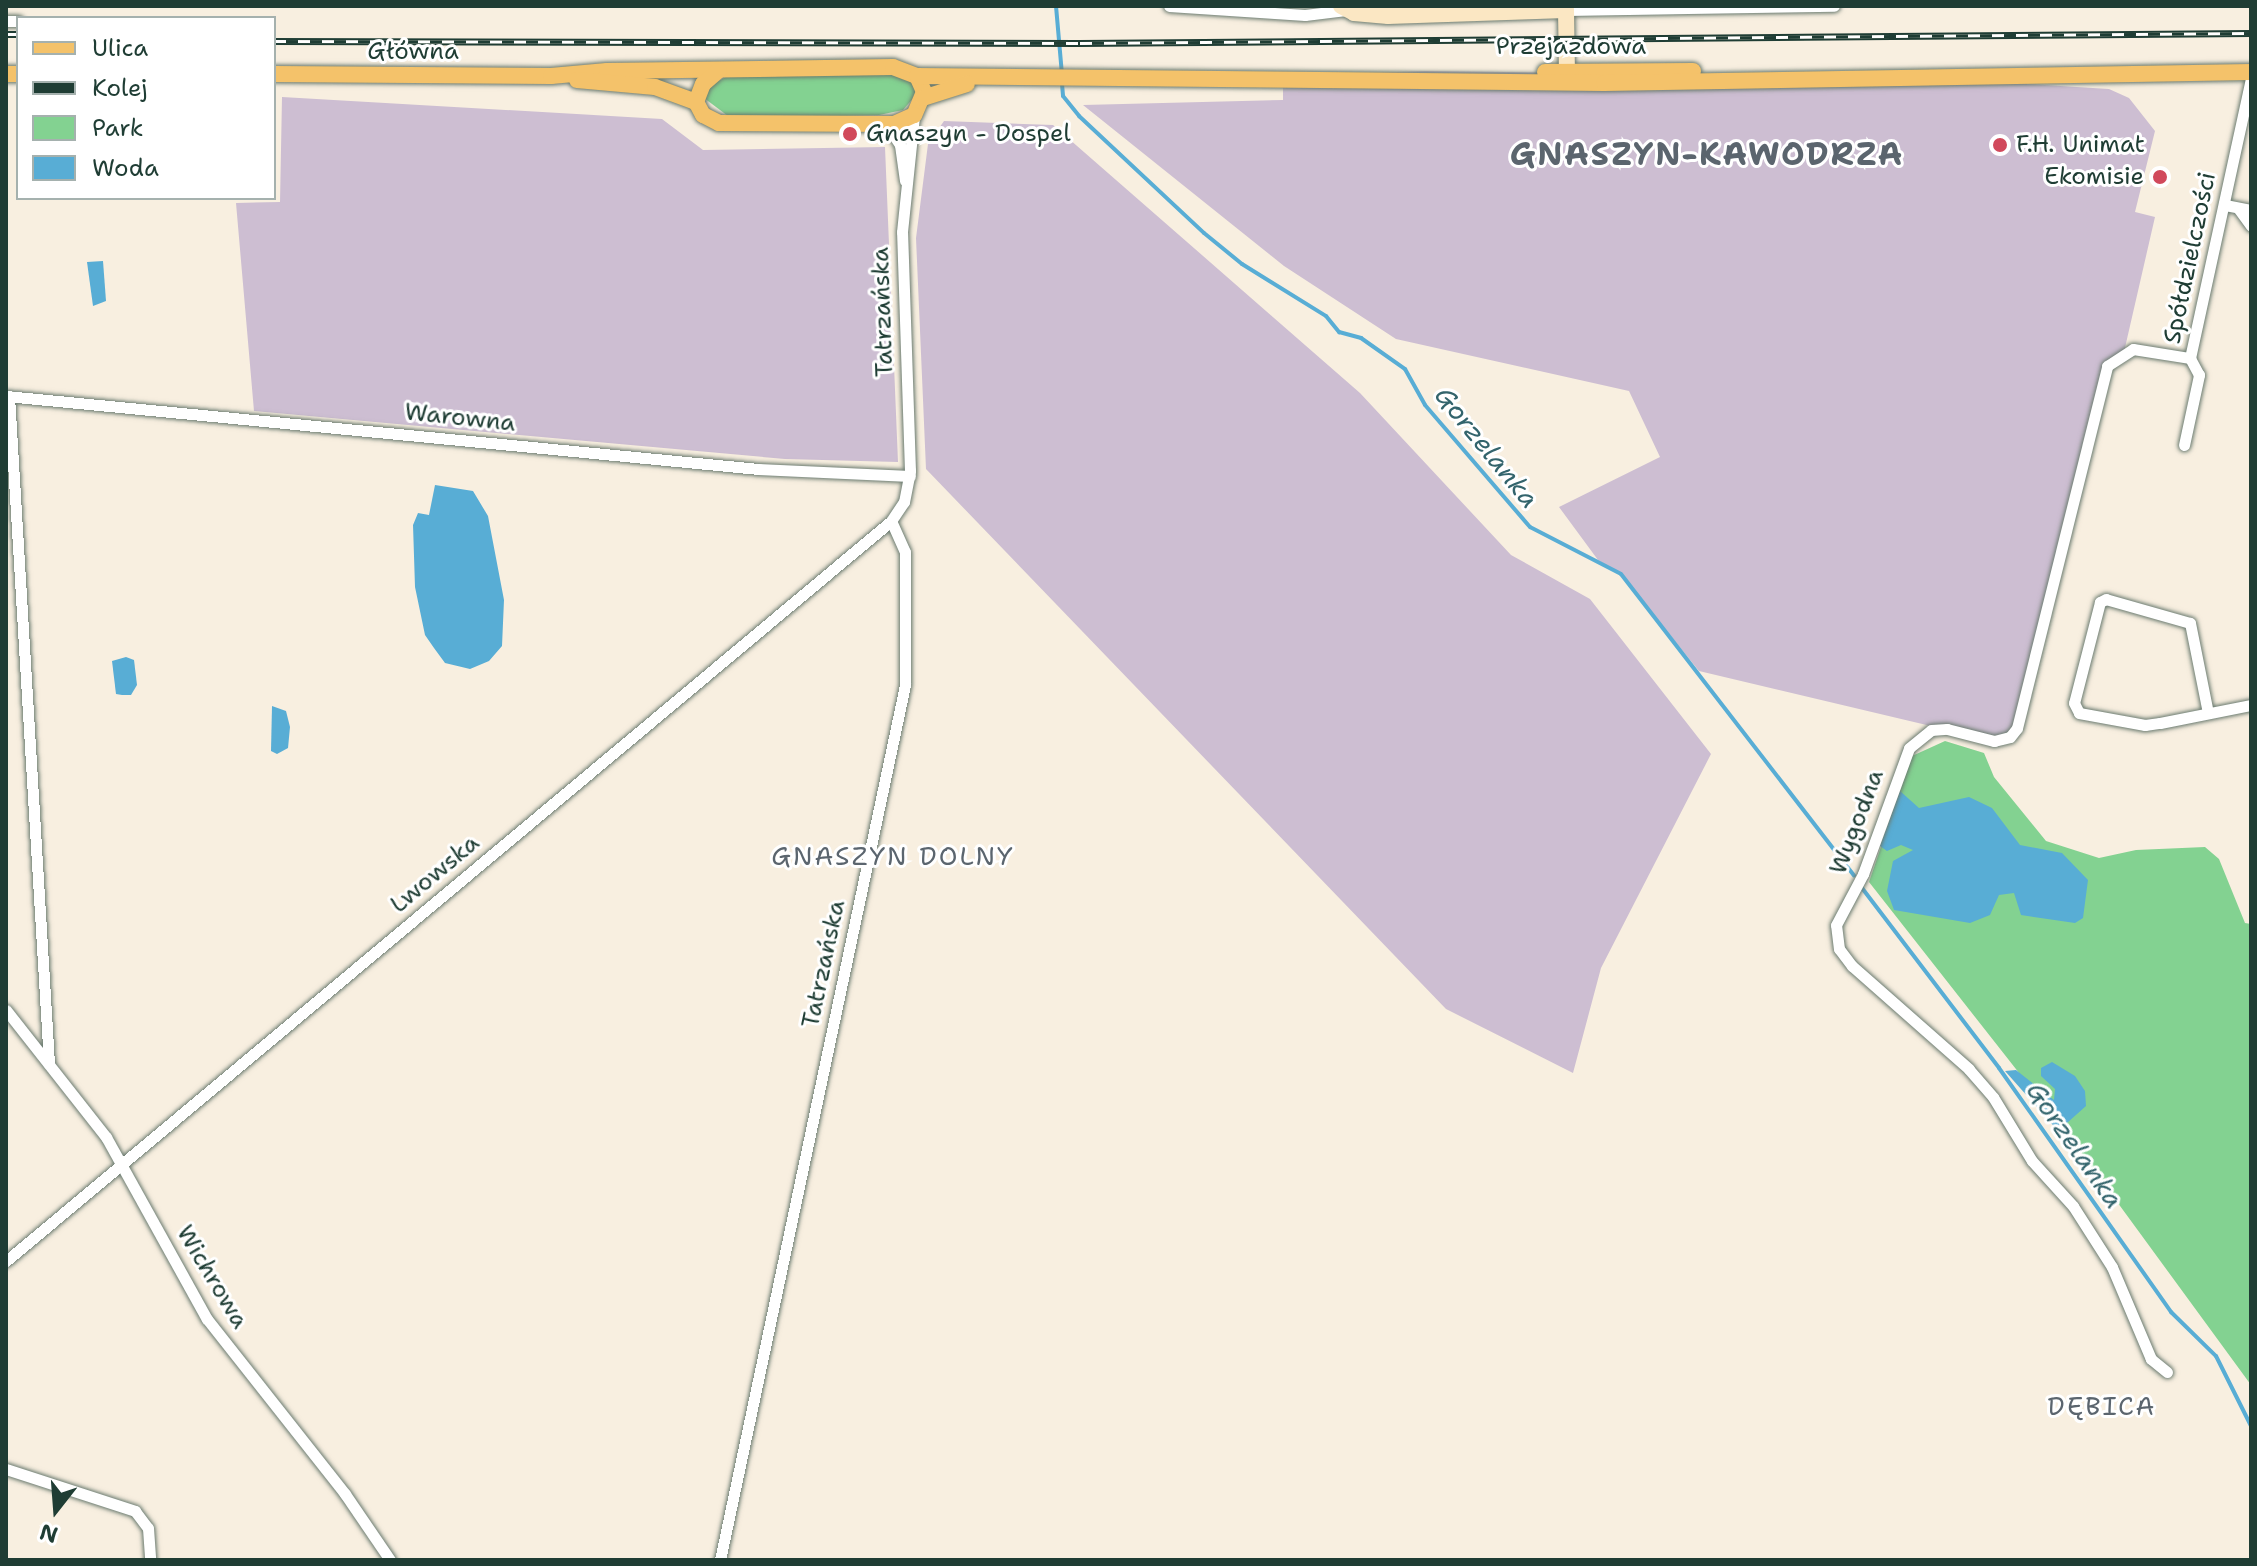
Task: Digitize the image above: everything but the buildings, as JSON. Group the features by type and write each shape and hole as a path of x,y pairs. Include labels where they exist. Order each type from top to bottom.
{"main road":[{"name":"Główna","path":"276,74 551,76 893,67 917,76"},
{"path":"696,102 703,84 719,70"},
{"name":"Przejazdowa","path":"1335,77 1567,71 1730,71 1807,77"},
{"name":"Przejazdowa","path":"917,76 1335,77 1604,83 1807,77 2251,75"},
{"name":"Główna","path":"551,76 655,87 696,102 703,115 719,123 884,123 914,115"},
{"path":"914,115 923,98 917,76"},
{"name":"Przejazdowa","path":"923,98 962,85 1030,76"}],"street":[{"path":"1169,6 1305,15 1343,8 1450,17 1566,10 1834,6"},
{"path":"1566,10 1567,71"},
{"name":"Spółdzielczości","path":"2184,445 2199,375 2190,358 2251,75"},
{"name":"Tatrzańska","path":"720,1560 905,685 905,552 891,521 904,502 910,476 902,232 914,115"},
{"name":"Tatrzańska","path":"884,123 900,145 905,186"},
{"path":"2225,205 2251,210"},
{"path":"2238,208 2251,226"},
{"name":"Wygodna","path":"2167,1372 2151,1359 2112,1267 2073,1206 2032,1161 1993,1097 1969,1069 1852,966 1839,949 1836,925 1863,874 1909,748 1931,730 1994,741 2010,737 2017,728 2101,374 2115,358 2133,349 2190,358"},
{"path":"7,396 49,1064"},
{"name":"Warowna","path":"7,396 758,469 910,476"},
{"name":"Lwowska","path":"6,1261 891,521"},
{"path":"2208,713 2190,623 2106,599 2100,602 2075,709 2130,724 2208,713 2251,705"},
{"name":"Wichrowa","path":"6,1010 122,1162 207,1319 345,1494 390,1560"},
{"path":"6,1469 106,1498 143,1519 150,1536 150,1560"}],"shaded area":[{"path":"1425,71 1913,77 2109,89 2129,98 2155,131 2135,212 2155,217 2124,352 2107,366 2017,728 1994,741 1699,671 1621,574 1598,560 1559,507 1660,457 1629,391 1396,339 1284,266 1083,105 1283,100 1283,76"},
{"path":"282,97 662,119 703,150 885,147 898,462 785,459 254,411 236,203 280,202"},
{"path":"944,121 1053,125 1360,393 1511,555 1590,599 1711,754 1601,968 1573,1073 1446,1009 926,469 916,238 928,144"}],"green space":[{"path":"890,72 907,78 915,86 915,96 903,110 879,115 732,119 704,98 709,86 726,77"},
{"path":"1945,741 1984,753 1994,777 2046,841 2099,858 2136,850 2205,847 2219,859 2245,923 2251,924 2251,1385 2074,1143 1869,882 1912,756"}],"water":[{"path":"103,261 106,301 93,306 87,262"},
{"path":"435,485 473,491 488,516 504,600 502,646 489,661 470,669 445,663 425,635 415,587 413,525 418,513 429,515"},
{"path":"126,657 134,660 137,685 131,695 116,694 112,661"},
{"path":"272,706 286,711 290,727 288,748 277,754 271,751"},
{"path":"1900,791 1919,808 1969,797 1992,808 2020,845 2062,853 2088,880 2083,918 2075,923 2021,915 2014,893 1999,895 1990,915 1970,923 1894,910 1887,891 1893,861 1913,850 1901,845 1887,851 1880,846"},
{"path":"2052,1062 2075,1076 2085,1091 2086,1106 2058,1131 2005,1071 2016,1070 2054,1100 2055,1089 2041,1076 2041,1068"}],"waterway":[{"path":"1056,6 1062,75"},
{"name":"Gorzelanka","path":"1062,84 1063,96 1079,116 1204,233 1242,264 1326,316 1339,332 1361,338 1405,369 1425,405 1530,527 1621,574 1854,875"},
{"name":"Gorzelanka","path":"1862,888 1999,1068 2171,1312 2216,1356 2251,1426"}],"railway":[{"path":"276,41 1080,43 2251,33"},
{"path":"6,34 16,34"}],"place":[{"name":"Gnaszyn - Dospel","path":"850,134"},
{"name":"F.H. Unimat","path":"2000,145"},
{"name":"Ekomisie","path":"2160,177"}],"district":[{"name":"GNASZYN-KAWODRZA","path":"1707,154"},
{"name":"GNASZYN DOLNY","path":"893,856"},
{"name":"DĘBICA","path":"2102,1406"}]}
